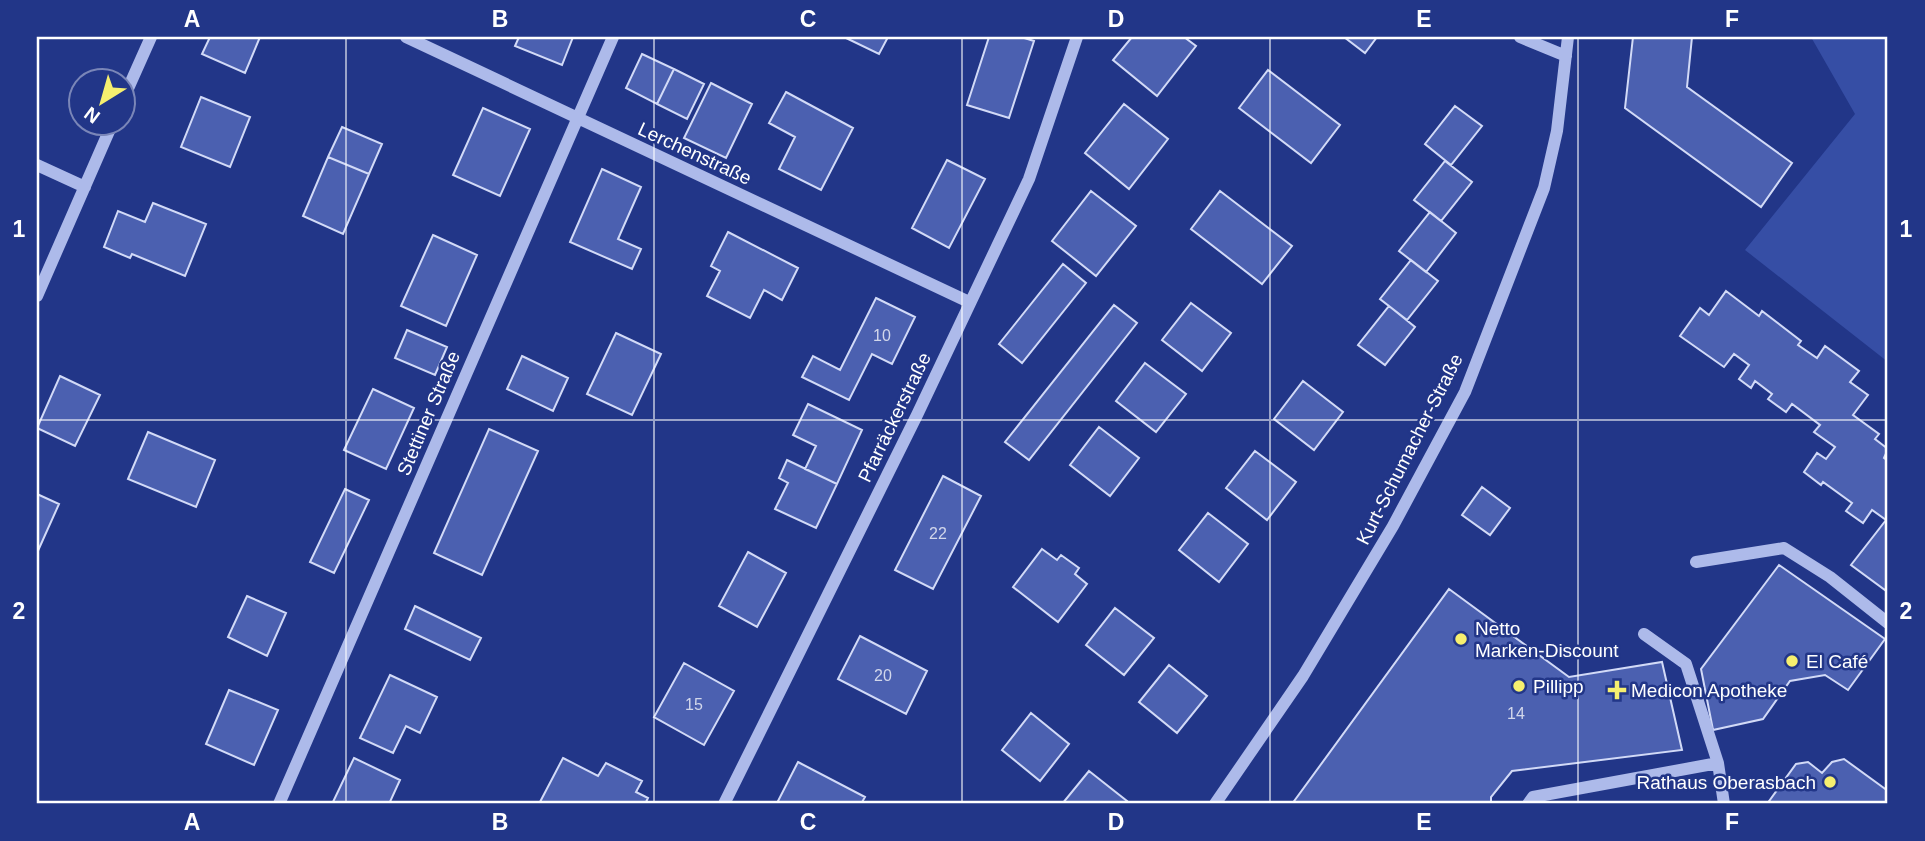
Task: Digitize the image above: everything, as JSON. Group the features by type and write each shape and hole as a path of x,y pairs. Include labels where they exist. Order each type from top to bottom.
{"street":[{"path":"136,71 151,37"},
{"name":"Lerchenstraße","path":"406,37 969,302"},
{"name":"Stettiner Straße","path":"279,804 613,37"},
{"name":"Pfarräckerstraße","path":"724,804 917,415 1028,179 1077,37"},
{"path":"1520,37 1566,56"},
{"name":"Kurt-Schumacher-Straße","path":"1216,804 1310,665 1393,526 1465,392 1544,188 1557,131 1568,37"},
{"path":"37,296 107,136"},
{"path":"37,165 85,187"},
{"path":"1696,562 1784,548 1830,577 1888,623"},
{"path":"1644,634 1686,664 1718,763 1724,804"},
{"path":"1528,804 1533,797 1718,763"}],"shaded area":[{"path":"1811,37 1888,37 1888,362 1745,250 1855,114"}],"building":[{"path":"210,37 260,37 245,73 202,54"},
{"path":"519,37 573,37 562,65 515,46"},
{"path":"844,37 888,37 879,54"},
{"path":"989,37 1021,37 1034,41 1009,118 967,105"},
{"path":"1132,37 1184,37 1196,46 1157,96 1113,60"},
{"path":"1344,37 1377,37 1365,53"},
{"path":"1633,37 1692,37 1687,87 1792,163 1761,207 1625,108"},
{"path":"642,54 674,69 657,104 626,88"},
{"path":"674,69 704,84 687,119 657,104"},
{"path":"1268,70 1340,125 1311,163 1239,108"},
{"path":"711,83 752,104 726,158 684,138"},
{"path":"786,92 853,128 821,190 779,169 795,137 769,123"},
{"path":"201,97 250,117 230,167 181,147"},
{"path":"1124,104 1168,139 1129,189 1085,153"},
{"path":"1455,106 1482,126 1451,165 1425,144"},
{"path":"483,108 530,129 500,196 453,175"},
{"path":"342,127 382,144 369,174 328,157"},
{"path":"328,157 369,174 343,234 303,216"},
{"path":"947,160 985,179 949,248 912,228"},
{"path":"1445,161 1472,182 1441,221 1414,200"},
{"path":"602,169 641,187 618,239 641,249 632,269 570,242"},
{"path":"1091,191 1136,226 1096,276 1052,241"},
{"path":"1220,191 1292,246 1262,284 1191,229"},
{"path":"153,203 206,224 185,276 132,254 130,258 104,247 118,211 145,222"},
{"path":"1430,212 1456,233 1426,272 1399,251"},
{"path":"728,232 798,268 782,300 764,290 750,318 707,296 720,271 711,266"},
{"path":"433,235 477,255 446,326 401,306"},
{"path":"1411,260 1438,281 1407,320 1380,299"},
{"path":"1063,264 1086,283 1022,363 999,344"},
{"path":"1726,291 1759,316 1762,311 1801,341 1798,345 1817,358 1825,346 1859,371 1850,382 1868,395 1853,415 1879,434 1875,439 1888,449 1884,458 1888,461 1888,586 1885,590 1851,565 1886,520 1872,510 1863,523 1846,511 1852,503 1804,472 1817,453 1826,459 1835,447 1814,432 1820,425 1792,404 1786,412 1768,399 1772,394 1755,381 1751,388 1739,379 1749,365 1734,354 1724,367 1680,336 1700,308 1709,315"},
{"path":"876,298 915,317 892,364 872,354 849,400 802,377 813,356 840,370"},
{"path":"1191,303 1231,333 1202,371 1162,340"},
{"path":"1114,305 1137,323 1029,460 1005,442"},
{"path":"1389,306 1415,327 1385,365 1358,345"},
{"path":"407,330 447,347 435,375 395,358"},
{"path":"616,333 661,354 632,415 587,394"},
{"path":"522,356 568,378 553,411 507,389"},
{"path":"1145,363 1186,394 1156,432 1116,401"},
{"path":"60,376 100,395 75,446 37,428"},
{"path":"1303,381 1343,412 1314,450 1274,419"},
{"path":"373,389 414,408 386,469 344,450"},
{"path":"808,404 862,430 837,484 805,469 816,446 793,435"},
{"path":"1099,427 1139,458 1110,496 1070,465"},
{"path":"489,429 538,451 482,575 434,553"},
{"path":"148,432 215,460 196,507 128,479"},
{"path":"1255,451 1296,482 1267,520 1226,488"},
{"path":"787,460 837,484 816,528 775,509 788,483 779,478"},
{"path":"943,476 981,496 933,589 895,570"},
{"path":"1482,487 1510,508 1490,535 1462,515"},
{"path":"345,489 369,500 334,573 310,562"},
{"path":"37,494 59,504 37,553"},
{"path":"1208,513 1248,544 1219,582 1179,550"},
{"path":"1042,549 1057,560 1061,555 1079,568 1075,574 1087,584 1058,622 1013,587"},
{"path":"748,552 786,573 757,627 719,606"},
{"path":"1779,565 1885,639 1848,690 1825,675 1790,681 1763,719 1713,730 1701,669"},
{"path":"1449,589 1569,677 1662,662 1682,750 1512,771 1491,797 1491,804 1292,804"},
{"path":"247,596 286,613 267,656 228,637"},
{"path":"415,606 481,638 470,660 405,629"},
{"path":"1115,608 1154,638 1124,675 1086,645"},
{"path":"860,636 927,671 906,714 838,679"},
{"path":"684,663 734,691 704,745 654,717"},
{"path":"1169,665 1207,696 1177,733 1139,702"},
{"path":"390,675 437,697 420,733 406,726 393,753 360,738"},
{"path":"229,690 278,710 254,765 206,744"},
{"path":"1031,713 1069,744 1040,781 1002,750"},
{"path":"354,758 400,780 389,804 332,804"},
{"path":"563,758 598,776 606,763 642,781 636,792 648,798 645,804 543,804 540,802"},
{"name":"Rathaus Oberasbach","path":"1844,759 1888,791 1888,804 1767,804 1796,764 1808,762 1822,773 1832,762"},
{"path":"798,762 865,797 861,804 777,803"},
{"path":"1089,771 1127,801 1125,804 1062,804"}],"place":[{"name":"Netto Marken-Discount","path":"1461,639"},
{"name":"El Café","path":"1792,661"},
{"name":"Pillipp","path":"1519,686"},
{"name":"Medicon Apotheke","path":"1617,690"},
{"name":"Rathaus Oberasbach","path":"1830,782"}]}
